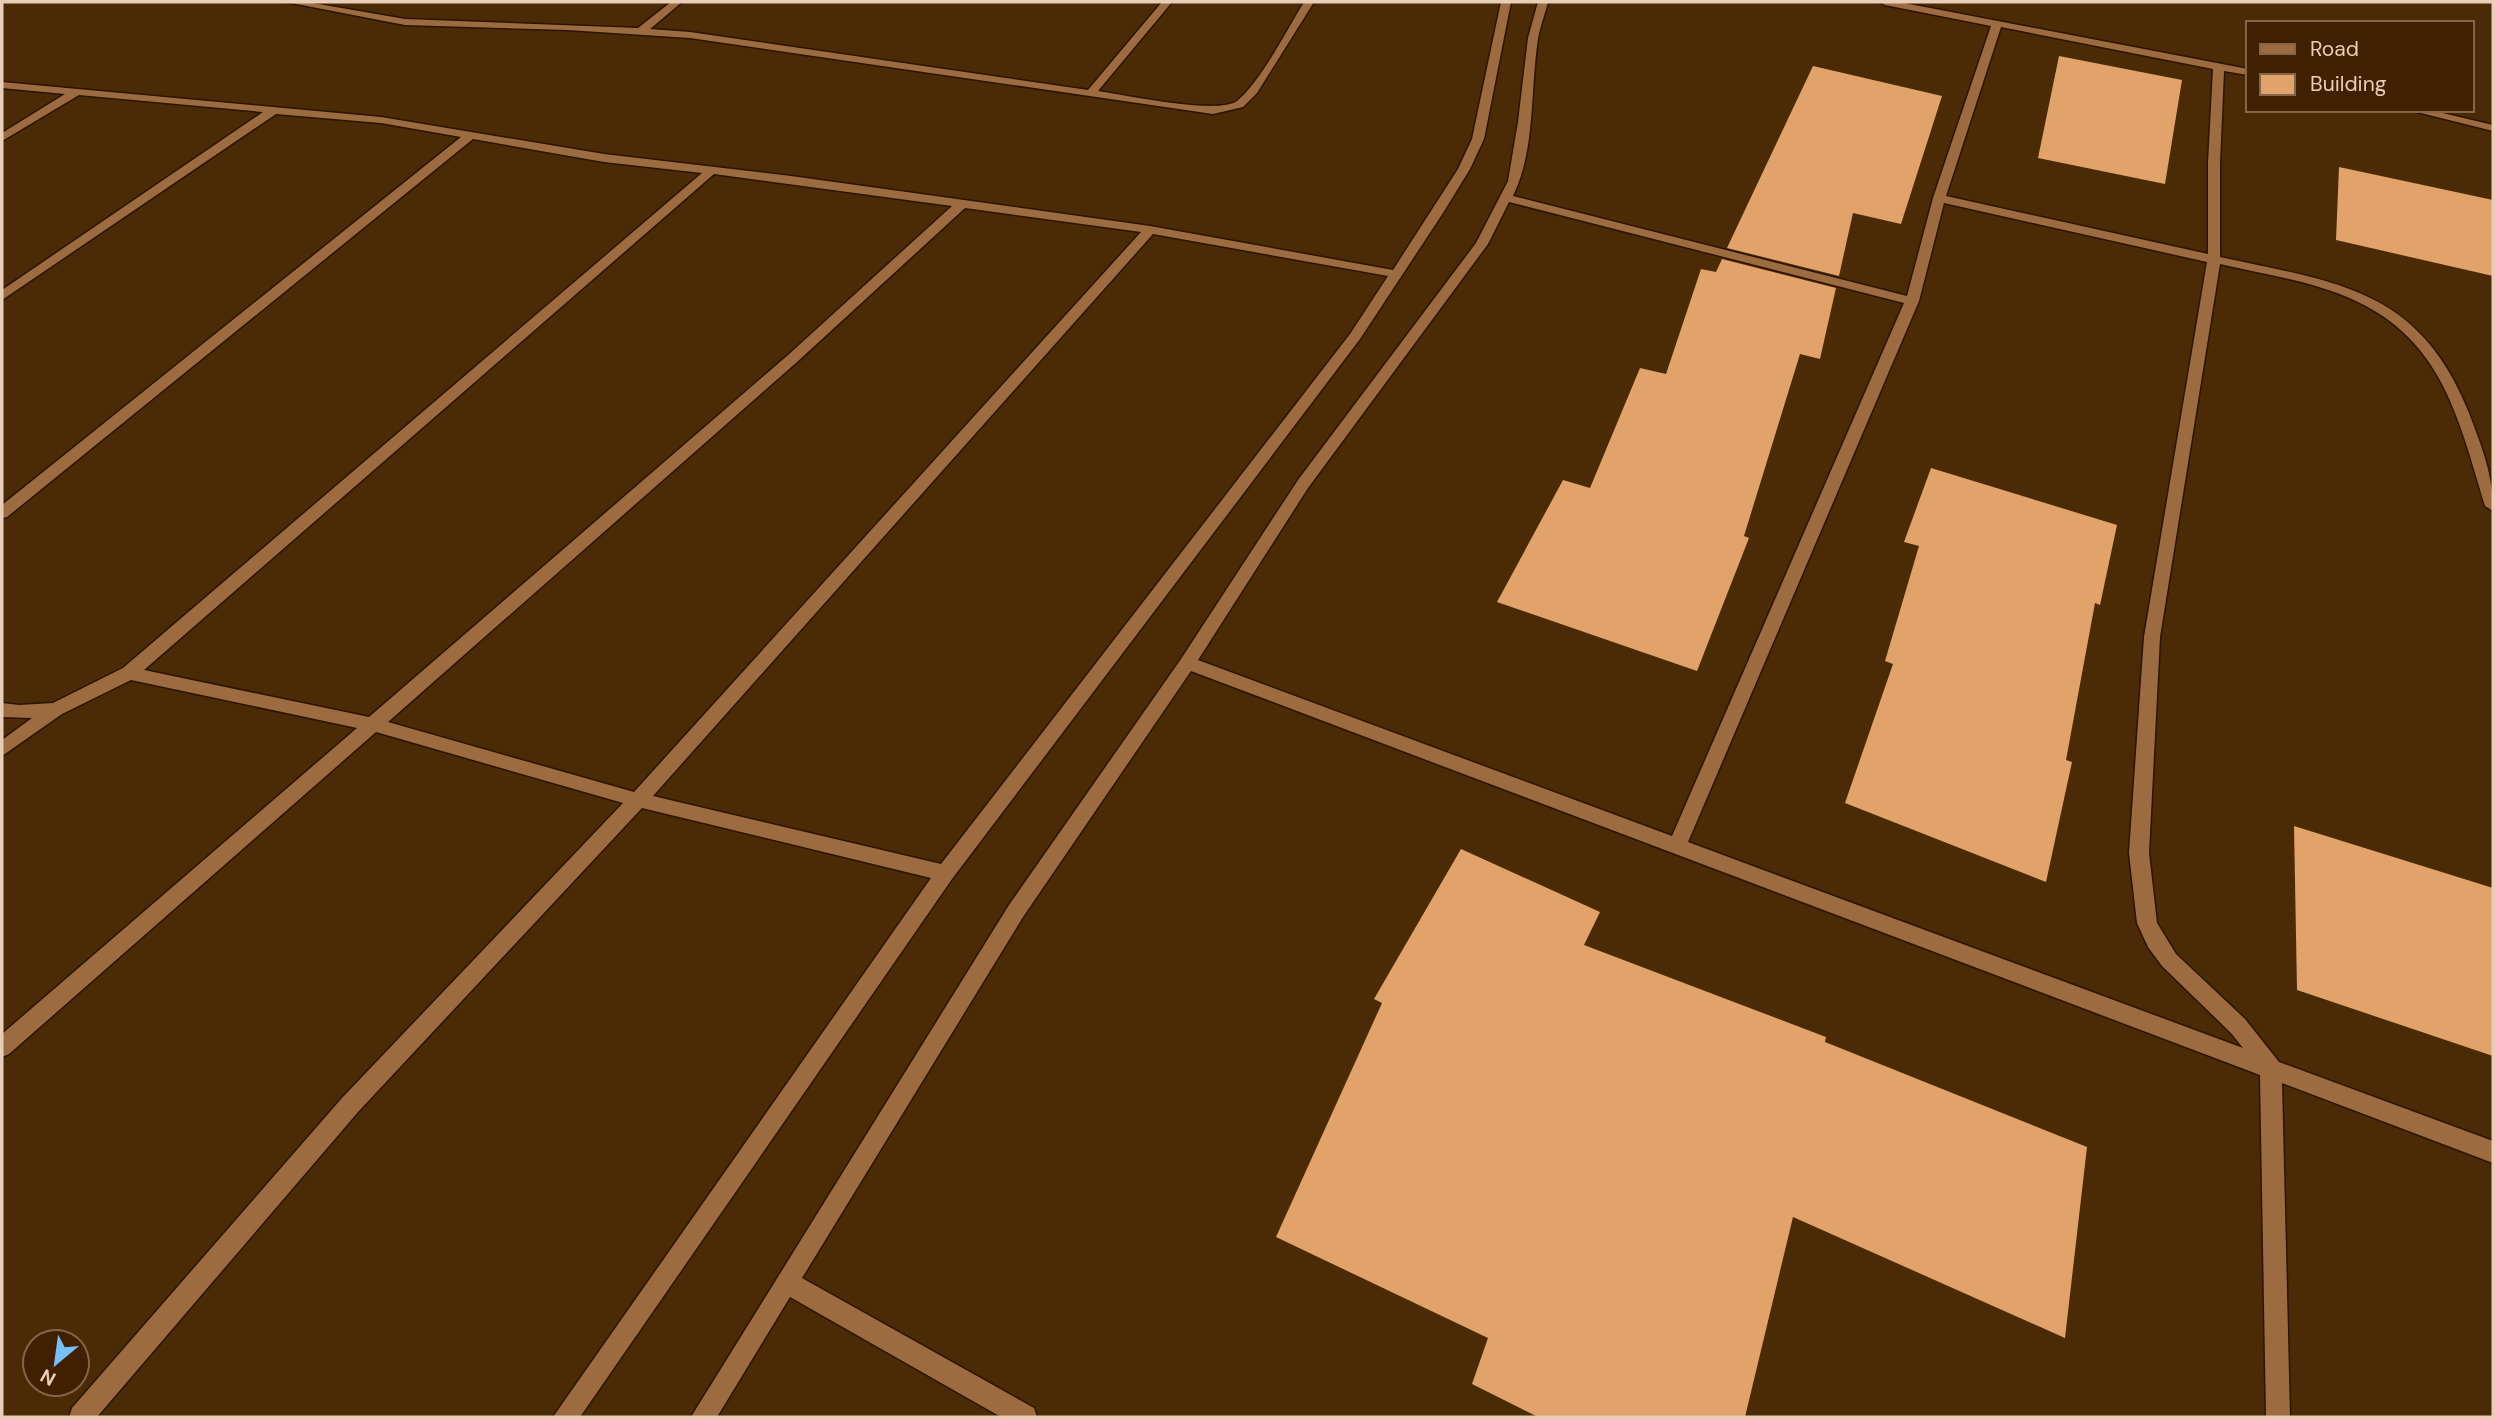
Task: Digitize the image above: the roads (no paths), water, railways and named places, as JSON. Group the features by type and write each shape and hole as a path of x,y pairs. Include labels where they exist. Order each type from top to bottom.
{"street":[{"path":"290,2 405,22 641,31 821,53 1203,111 1226,110 1239,105 1253,91 1309,2"},
{"path":"641,31 677,2"},
{"path":"1090,94 1167,2"},
{"path":"565,1417 945,873 1354,336 1396,274 1464,169 1478,139 1506,2"},
{"path":"704,1417 1016,911 1187,663 1303,484 1482,244 1507,198 1518,161 1533,37 1543,2"},
{"path":"1885,2 2246,72"},
{"path":"1677,846 1912,301 1939,198 1997,24"},
{"path":"2219,65 2214,163 2214,258 2152,637 2139,853 2147,923 2155,940 2169,960 2238,1026 2271,1069 2278,1417"},
{"path":"2,85 381,120 592,157 1150,230 1396,274"},
{"path":"2,138 75,93"},
{"path":"2,296 275,109"},
{"path":"2423,112 2493,128"},
{"path":"2,513 471,135"},
{"path":"2,748 57,709 129,673 711,171"},
{"path":"1507,198 1912,301"},
{"path":"1939,198 2324,284 2379,308 2406,325 2425,344 2440,366 2487,466 2493,506"},
{"path":"2,1047 792,359 962,204"},
{"path":"81,1417 350,1105 638,800 1150,230"},
{"path":"1187,663 2493,1152"},
{"path":"129,673 372,724 638,800 945,873"},
{"path":"2,710 19,712 57,709"},
{"path":"786,1282 1025,1417"}]}
